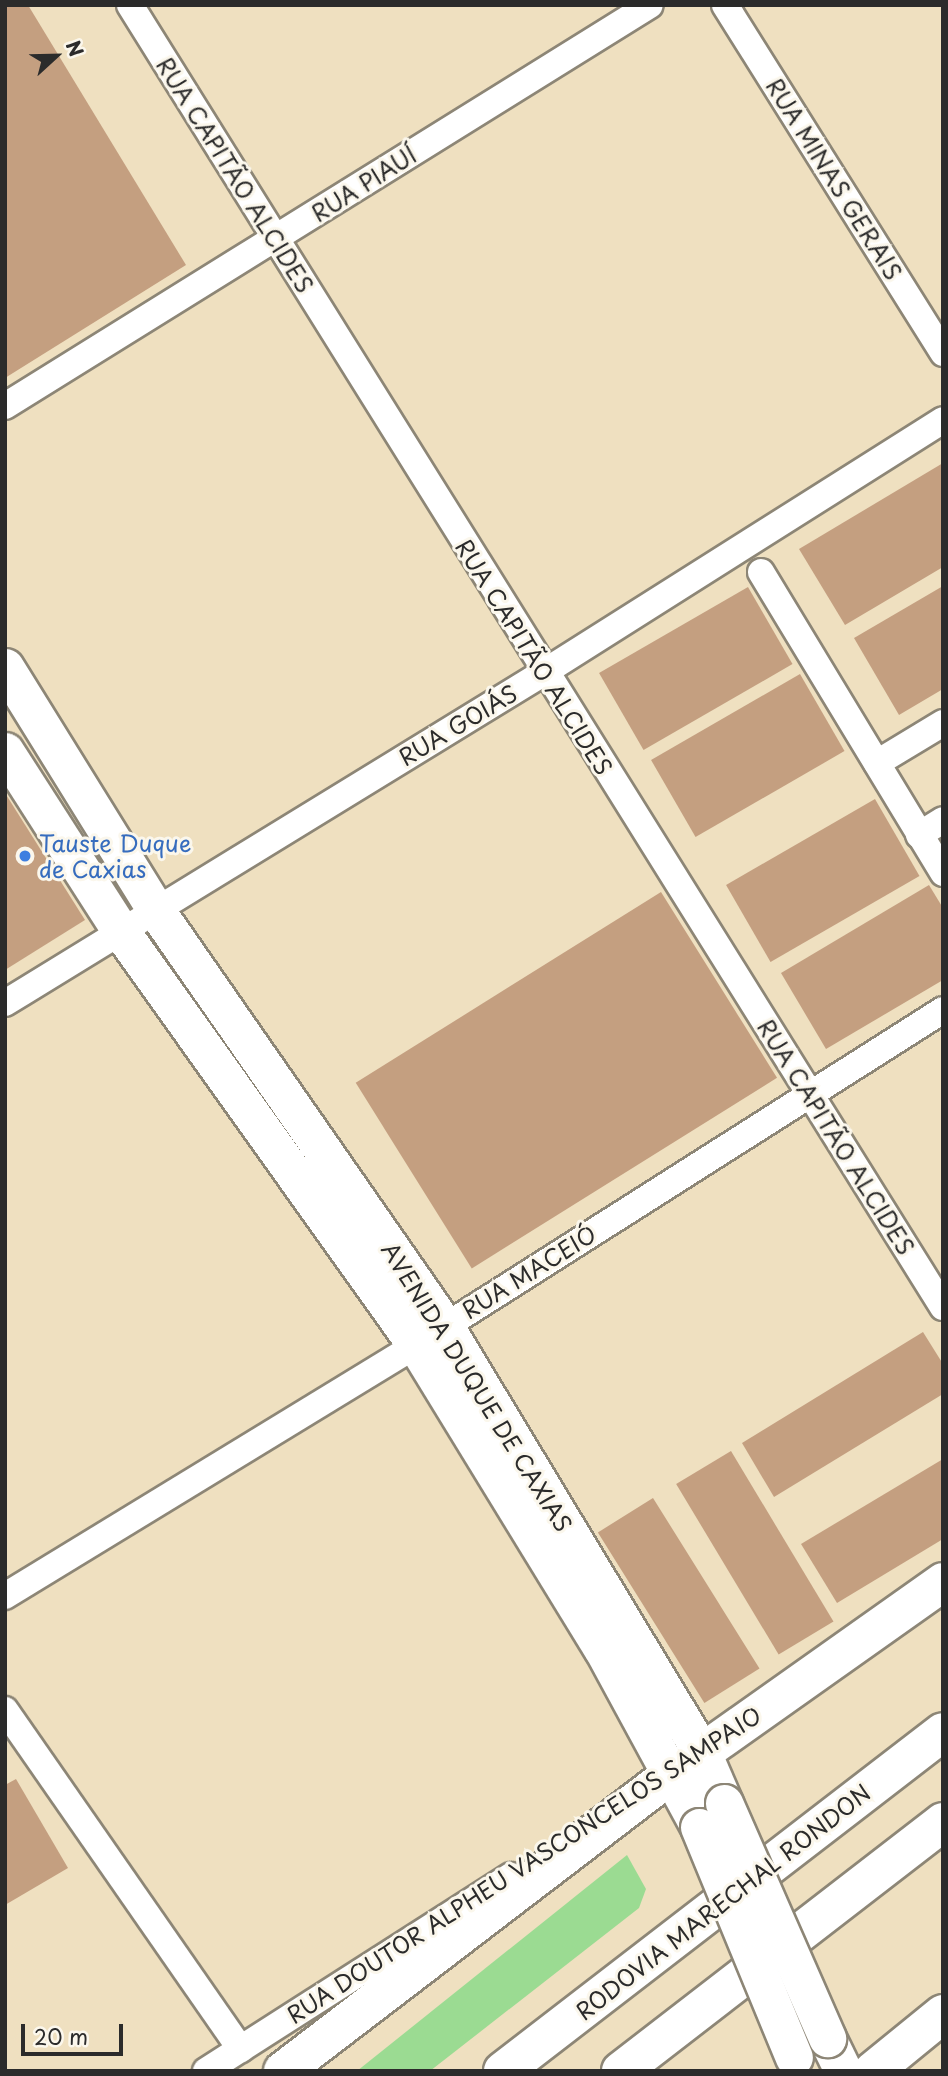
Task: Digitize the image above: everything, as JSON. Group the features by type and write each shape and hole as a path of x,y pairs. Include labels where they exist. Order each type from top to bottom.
{"highway":[{"name":"RUA DOUTOR ALPHEU VASCONCELOS SAMPAIO","path":"687,1763 943,1582"},
{"name":"RODOVIA MARECHAL RONDON","path":"503,2071 943,1732"},
{"path":"283,2071 687,1763"},
{"path":"621,2071 943,1822"},
{"path":"873,2071 943,2014"}],"main road":[{"name":"AVENIDA DUQUE DE CAXIAS","path":"5,667 155,909 430,1335 687,1763 843,2071"},
{"name":"AVENIDA DUQUE DE CAXIAS","path":"5,751 120,930 430,1335"},
{"name":"AVENIDA DUQUE DE CAXIAS","path":"712,1815 797,2064"}],"street":[{"name":"RUA CAPITÃO ALCIDES","path":"130,5 543,673 943,1307"},
{"name":"RUA PIAUÍ","path":"5,406 650,5"},
{"name":"RUA MINAS GERAIS","path":"724,5 943,353"},
{"name":"RUA GOIÁS","path":"5,1003 543,673 943,420"},
{"path":"761,572 943,873"},
{"path":"877,763 943,723"},
{"path":"919,835 943,820"},
{"name":"RUA MACEIÓ","path":"5,1596 430,1335 943,1010"},
{"path":"5,1710 241,2049"},
{"name":"RUA DOUTOR ALPHEU VASCONCELOS SAMPAIO","path":"206,2071 687,1763"}],"green space":[{"path":"627,1855 646,1889 639,1908 430,2071 357,2071"}],"building":[{"path":"5,5 28,5 186,265 5,378"},
{"path":"943,463 943,567 845,625 799,549"},
{"path":"943,586 943,689 899,715 854,638"},
{"path":"748,587 792,664 644,750 599,673"},
{"path":"800,674 844,751 696,837 651,760"},
{"name":"Tauste Duque de Caxias","path":"5,793 85,920 5,970"},
{"path":"875,799 919,876 771,962 726,885"},
{"path":"929,885 943,908 943,980 826,1049 781,973"},
{"path":"661,892 777,1078 472,1268 356,1083"},
{"path":"923,1332 943,1364 943,1394 774,1497 742,1443"},
{"path":"731,1451 833,1622 779,1655 676,1484"},
{"path":"943,1459 943,1539 837,1603 801,1544"},
{"path":"653,1498 760,1668 704,1703 598,1532"},
{"path":"16,1779 68,1868 5,1905 5,1785"}],"place":[{"name":"Tauste Duque de Caxias","path":"25,856"}]}
